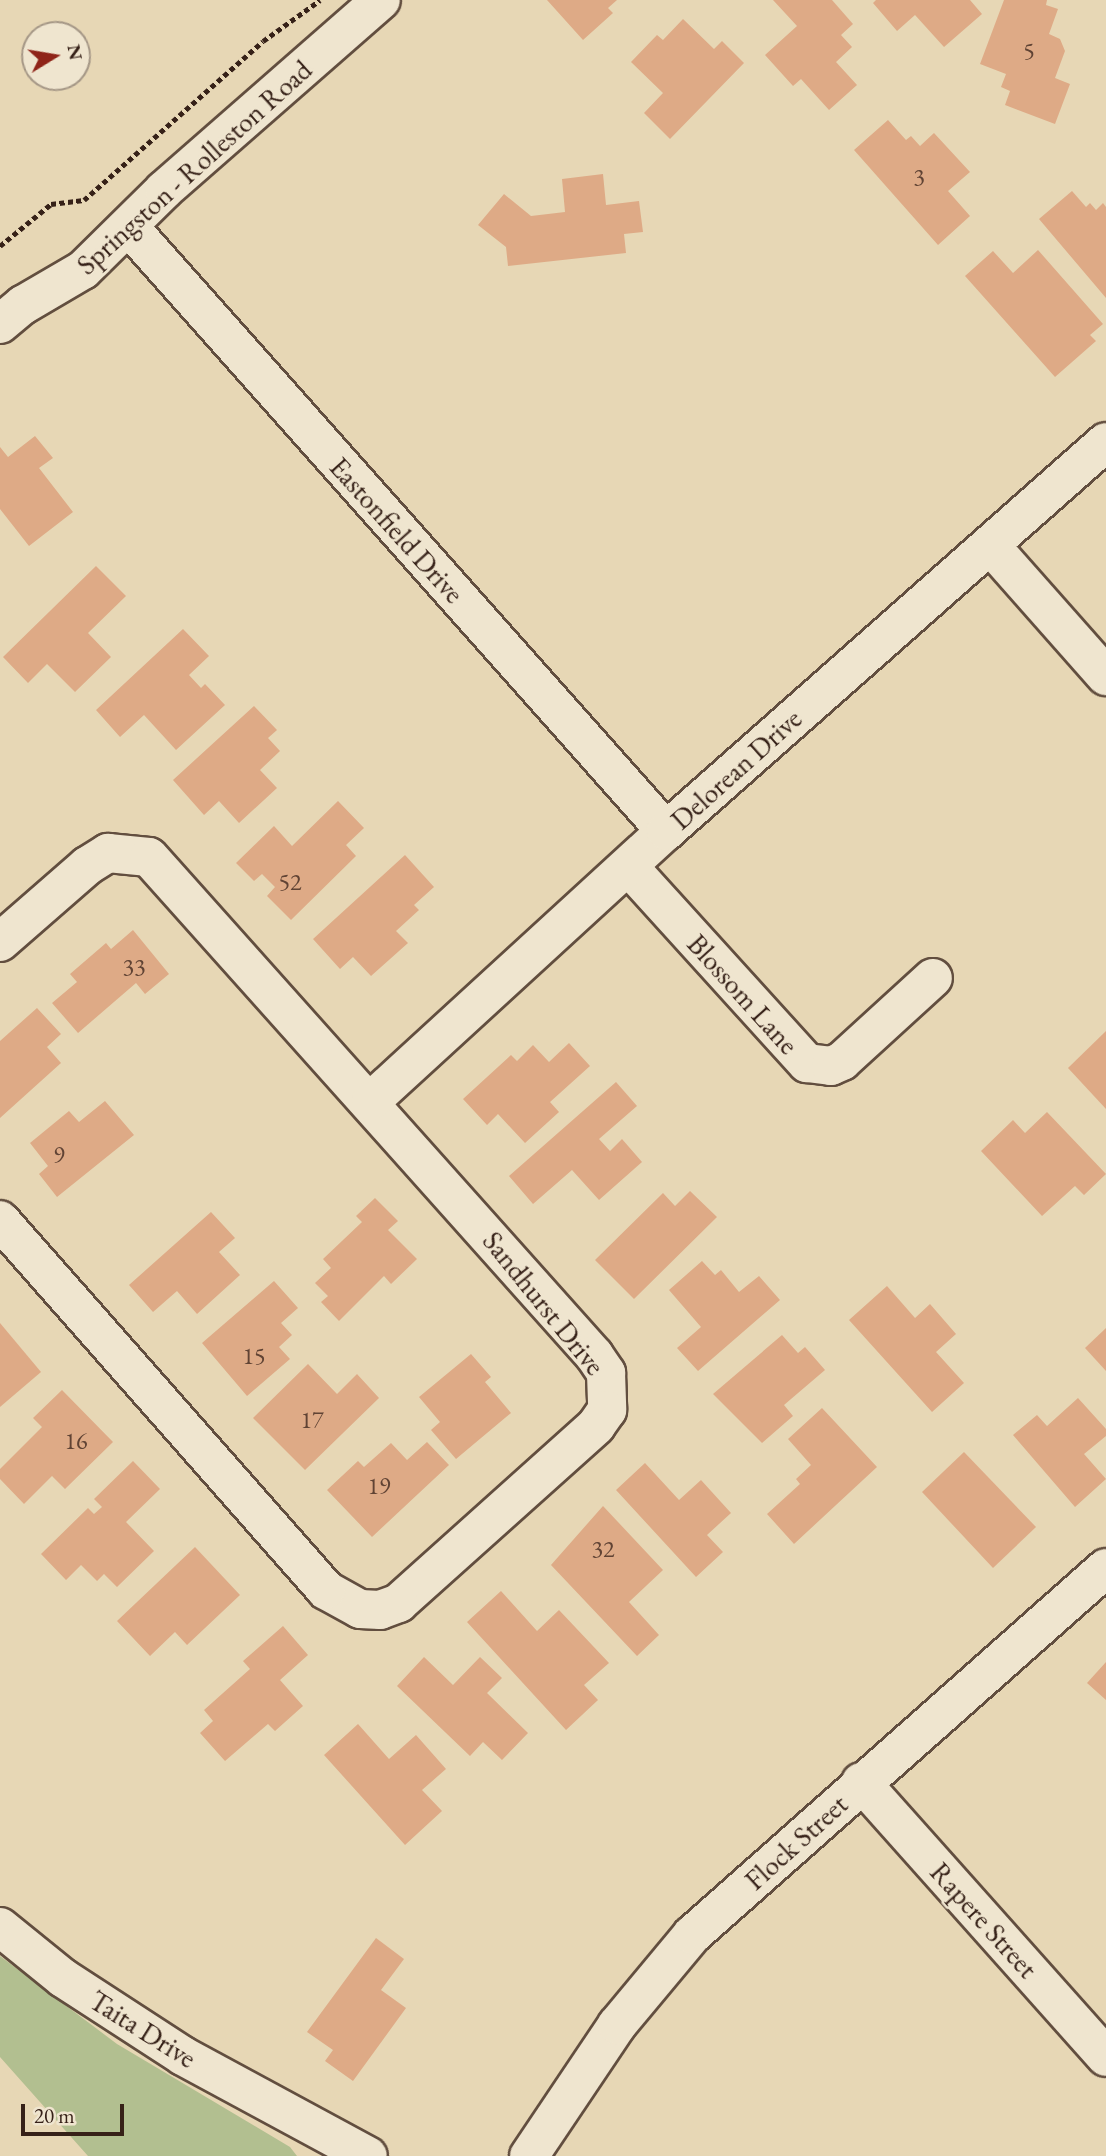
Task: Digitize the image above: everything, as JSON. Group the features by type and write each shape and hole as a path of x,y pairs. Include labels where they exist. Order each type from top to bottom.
{"street":[{"name":"Springston - Rolleston Road","path":"0,324 23,305 83,270 130,228 164,190 381,0"},
{"name":"Eastonfield Drive","path":"130,228 666,831"},
{"name":"Delorean Drive","path":"371,1101 666,831 1106,442"},
{"path":"990,545 1106,676"},
{"name":"Sandhurst Drive","path":"0,942 87,866 108,853 149,857 371,1101 594,1355 606,1373 610,1390 607,1410 596,1426 399,1603 380,1610 346,1604 326,1590 0,1220"},
{"name":"Blossom Lane","path":"629,867 807,1063 831,1066 842,1061 933,978"},
{"name":"Flock Street","path":"529,2156 617,2025 692,1936 1106,1568"},
{"name":"Rapere Street","path":"861,1783 1106,2057"},
{"name":"Taita Drive","path":"0,1927 120,2017 347,2152"}],"path":[{"path":"0,246 51,204 84,200 263,41 320,0"}],"green space":[{"path":"0,1956 117,2044 290,2147 297,2156 88,2156 0,2057"}],"building":[{"path":"547,0 617,0 608,8 613,13 583,40"},
{"path":"773,0 832,0 853,24 841,35 852,47 836,62 857,85 829,110 801,79 793,86 765,55 797,26"},
{"path":"876,0 970,0 982,14 944,47 915,15 897,31 873,3"},
{"path":"1004,0 1047,0 1046,5 1058,9 1049,34 1060,39 1065,51 1055,78 1070,84 1055,124 1005,105 1010,91 1001,87 1006,74 980,64"},
{"path":"683,19 714,49 722,41 744,63 670,139 644,113 663,93 631,62 657,35 663,40"},
{"path":"888,120 906,140 911,136 920,146 934,133 970,172 948,191 970,216 938,245 854,150"},
{"path":"603,174 606,205 639,201 643,232 624,234 626,253 508,266 506,247 478,225 504,194 531,216 565,212 562,179"},
{"path":"1072,191 1086,207 1090,203 1096,210 1103,203 1106,207 1106,298 1039,219"},
{"path":"1038,250 1103,324 1090,335 1096,341 1055,377 965,276 993,251 1013,273"},
{"path":"35,436 53,458 39,468 73,512 29,546 0,509 0,447 8,457"},
{"path":"96,566 126,596 88,633 111,657 75,692 47,664 28,683 3,657"},
{"path":"183,629 209,656 189,675 201,688 205,684 225,705 176,750 144,715 120,737 96,710"},
{"path":"254,706 277,730 268,738 280,751 260,770 277,788 239,823 219,801 204,815 173,780"},
{"path":"338,801 364,828 346,845 356,856 291,920 267,896 275,887 262,874 254,881 236,863 274,826 292,846"},
{"path":"405,855 434,887 414,905 419,910 396,931 408,943 371,976 353,957 340,969 313,939"},
{"path":"133,930 169,974 145,994 136,983 78,1033 52,1003 77,982 70,974 106,943 111,949"},
{"path":"37,1008 61,1034 47,1047 61,1063 0,1118 0,1041"},
{"path":"1106,1031 1106,1109 1068,1068"},
{"path":"569,1043 590,1066 550,1102 559,1112 525,1143 498,1114 487,1125 463,1099 511,1055 517,1061 533,1045 549,1062"},
{"path":"616,1082 637,1106 599,1139 610,1151 622,1139 642,1162 599,1200 572,1170 533,1204 509,1176"},
{"path":"105,1101 134,1135 57,1197 39,1174 48,1166 30,1143 69,1111 79,1122"},
{"path":"1047,1112 1106,1174 1084,1195 1075,1186 1042,1216 981,1151 1013,1120 1025,1133"},
{"path":"690,1191 717,1217 634,1299 595,1260 663,1193 675,1206"},
{"path":"375,1198 398,1221 388,1230 417,1259 391,1284 384,1276 339,1321 321,1302 328,1296 315,1283 331,1268 323,1259 362,1222 356,1216"},
{"path":"211,1212 235,1238 219,1252 240,1275 197,1314 177,1291 153,1312 129,1285"},
{"path":"702,1261 715,1275 721,1270 739,1292 759,1276 780,1300 698,1371 677,1348 701,1327 669,1290"},
{"path":"274,1281 298,1308 281,1323 292,1335 279,1347 290,1359 247,1396 202,1343"},
{"path":"887,1286 915,1318 930,1304 956,1334 936,1352 964,1383 932,1412 849,1320"},
{"path":"0,1323 41,1372 0,1407"},
{"path":"1106,1328 1106,1371 1085,1348"},
{"path":"782,1335 798,1353 805,1347 825,1370 784,1405 793,1416 762,1443 713,1394"},
{"path":"471,1354 491,1377 485,1382 511,1413 456,1459 431,1430 440,1422 419,1397"},
{"path":"308,1364 337,1394 357,1374 379,1398 305,1470 253,1418"},
{"path":"62,1390 113,1442 65,1489 52,1476 24,1504 0,1479 0,1469 42,1427 33,1418"},
{"path":"1078,1398 1106,1429 1106,1436 1084,1454 1106,1479 1075,1507 1013,1435 1037,1415 1047,1426"},
{"path":"822,1408 877,1467 794,1544 767,1514 800,1484 796,1479 811,1465 788,1439"},
{"path":"427,1442 449,1465 372,1537 327,1490 358,1461 364,1467 391,1443 407,1460"},
{"path":"964,1452 1036,1527 993,1568 922,1492"},
{"path":"133,1461 160,1489 126,1522 154,1551 117,1587 104,1574 97,1581 81,1565 66,1580 41,1554 88,1508 94,1514 102,1507 94,1499"},
{"path":"645,1463 679,1500 701,1480 731,1513 707,1535 723,1552 696,1577 616,1490"},
{"path":"603,1506 663,1570 629,1602 659,1635 637,1656 551,1565"},
{"path":"195,1547 240,1595 187,1645 175,1632 150,1656 117,1621"},
{"path":"501,1591 537,1631 559,1610 609,1663 584,1685 598,1700 566,1730 467,1622"},
{"path":"283,1626 308,1655 280,1680 303,1706 275,1731 268,1724 225,1761 200,1733 213,1721 204,1710 250,1669 243,1661"},
{"path":"424,1657 453,1685 480,1657 502,1678 487,1693 528,1733 502,1760 483,1742 470,1756 397,1686"},
{"path":"1106,1662 1106,1700 1087,1683"},
{"path":"358,1724 389,1759 416,1735 446,1769 422,1790 442,1811 405,1845 324,1755"},
{"path":"376,1938 404,1959 381,1990 406,2008 353,2081 325,2061 333,2050 307,2032"}]}
